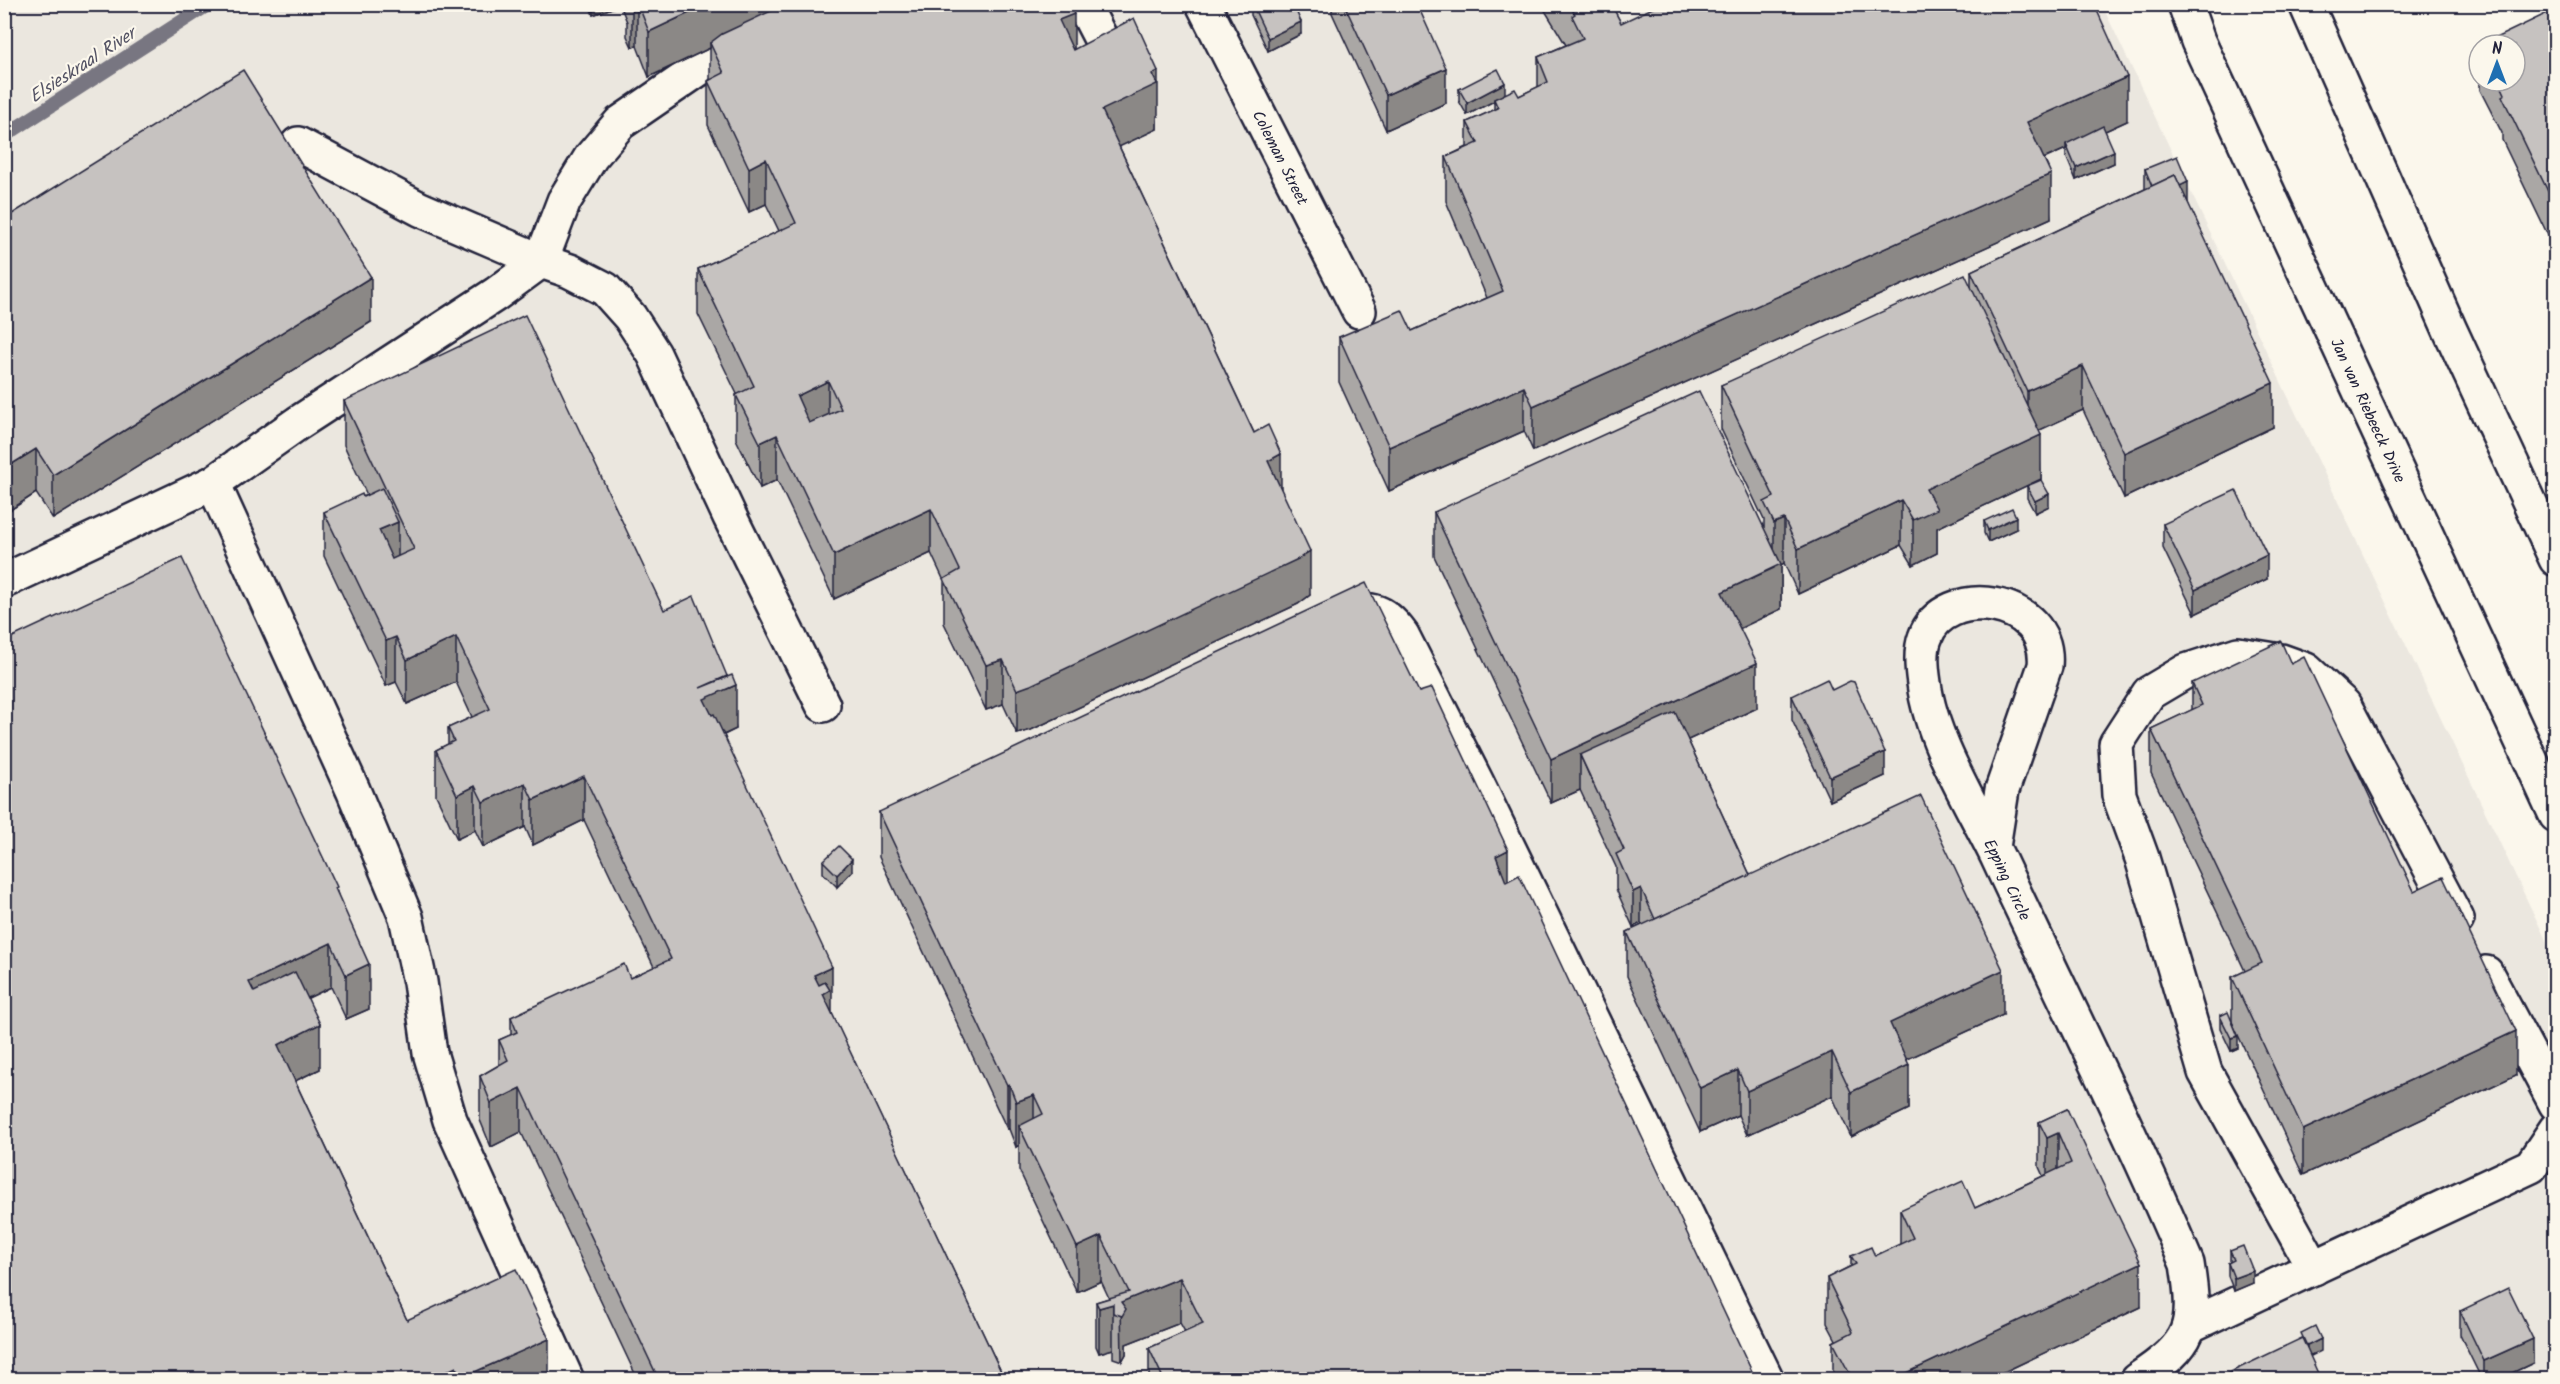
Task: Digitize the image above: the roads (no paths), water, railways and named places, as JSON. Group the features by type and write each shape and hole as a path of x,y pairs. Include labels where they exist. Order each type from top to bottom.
{"main road":[{"path":"4,581 213,483 298,423 496,294 541,261 564,201 591,157 620,123 709,62 833,4"},
{"path":"1083,4 1099,35"},
{"name":"Coleman Street","path":"1203,4 1359,311"},
{"name":"Jan van Riebeeck Drive","path":"2185,4 2202,51 2556,815"},
{"path":"2306,4 2436,297 2556,559"},
{"path":"298,144 420,209 541,261 570,271 605,289 630,317 648,345 730,517 824,705"},
{"path":"213,483 353,790 406,917 420,982 430,1053 450,1120 567,1380"},
{"name":"Epping Circle","path":"1993,847 2002,790 2045,666 2044,643 2030,622 2015,612 1995,604 1967,604 1943,617 1931,627 1925,638 1922,652 1924,684 1930,710 1948,757 1993,847 2187,1264 2193,1304 2191,1325"},
{"path":"1307,633 1349,614 1370,609 1390,618 1402,635 1478,783 1767,1380"},
{"path":"2314,1268 2205,1072 2142,858 2120,795 2116,744 2150,693 2186,672 2238,654 2281,661 2306,670 2344,705 2556,1104"},
{"path":"2137,1380 2182,1343 2191,1325 2531,1166 2556,1129"}],"waterway":[{"name":"Elsieskraal River","path":"4,136 209,4"}]}
